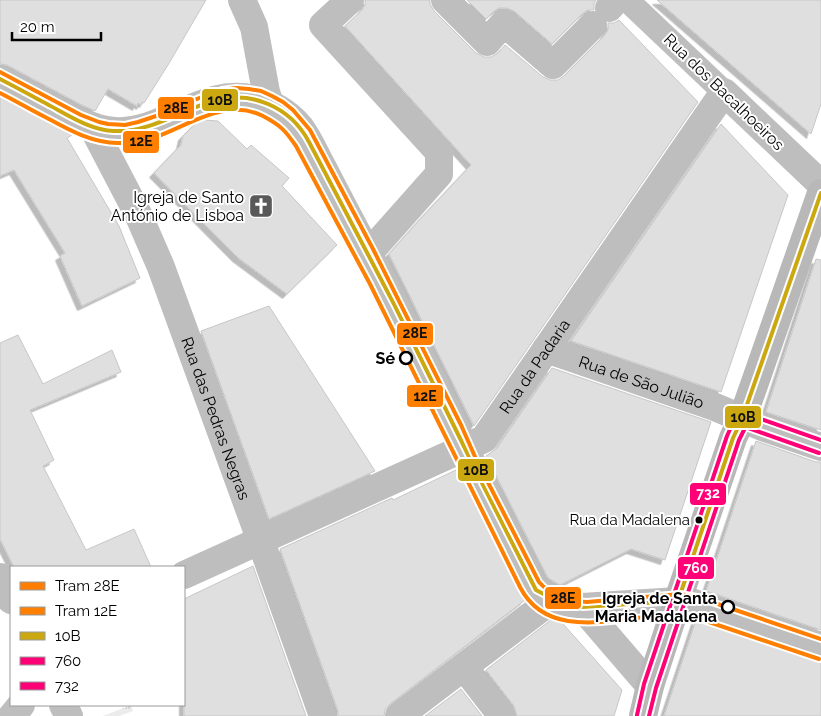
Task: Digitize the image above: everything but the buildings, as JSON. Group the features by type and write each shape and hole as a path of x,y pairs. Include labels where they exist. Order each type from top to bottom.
{"main road":[{"path":"643,716 650,686 733,438 814,235 821,193"}],"street":[{"path":"242,0 254,27 270,104"},
{"path":"350,0 323,25 439,152 439,174 368,254"},
{"path":"445,0 486,42 504,23 553,65 611,8"},
{"name":"Rua dos Bacalhoeiros","path":"611,8 724,92 821,184"},
{"path":"0,78 78,121 97,128 117,131 155,124 214,99 233,96 252,98 270,104 286,114 300,127 368,254 536,590 552,599 582,607 678,601 691,602 821,646"},
{"name":"Rua da Padaria","path":"185,574 484,439 724,92"},
{"name":"Rua das Pedras Negras","path":"92,126 138,214 161,267 323,716"},
{"name":"Rua de São Julião","path":"546,349 715,407 742,419 821,447"},
{"path":"0,578 10,598"},
{"path":"399,716 552,599"},
{"path":"582,607 650,686"},
{"path":"464,667 502,716"},
{"path":"12,716 20,706"}],"green space":[{"path":"128,706 131,706 133,711 119,716 103,716"}],"tram line":[{"name":"28E","path":"0,72 81,115 108,124 125,125 138,122 209,94 236,88 261,91 283,102 293,110 310,130 373,249 461,425 476,459 539,582 544,587 555,595 573,601 587,602 680,594 697,597 821,639"},
{"name":"12E","path":"0,93 72,131 99,141 108,142 140,142 201,118 232,110 247,111 274,122 296,146 370,284 520,587 534,606 553,617 574,622 598,622 670,615 691,616 819,659"},
{"path":"813,636 821,640"}],"transit line":[{"name":"10B","path":"0,79 79,121 105,130 134,130 153,125 209,102 228,98 247,98 268,104 292,120 309,142 395,306 536,590 553,599 582,607 678,601 733,438 742,419 821,193"},
{"name":"732","path":"744,413 821,440"},
{"name":"732","path":"637,715 644,684 727,436 736,416"},
{"name":"760","path":"649,716 656,688 739,440 748,422"},
{"name":"760","path":"740,425 819,453"}],"place":[{"name":"Igreja de Santo António de Lisboa","path":"261,206"},
{"name":"Sé","path":"406,358"},
{"name":"Rua da Madalena","path":"699,520"},
{"name":"Igreja de Santa Maria Madalena","path":"728,607"}]}
